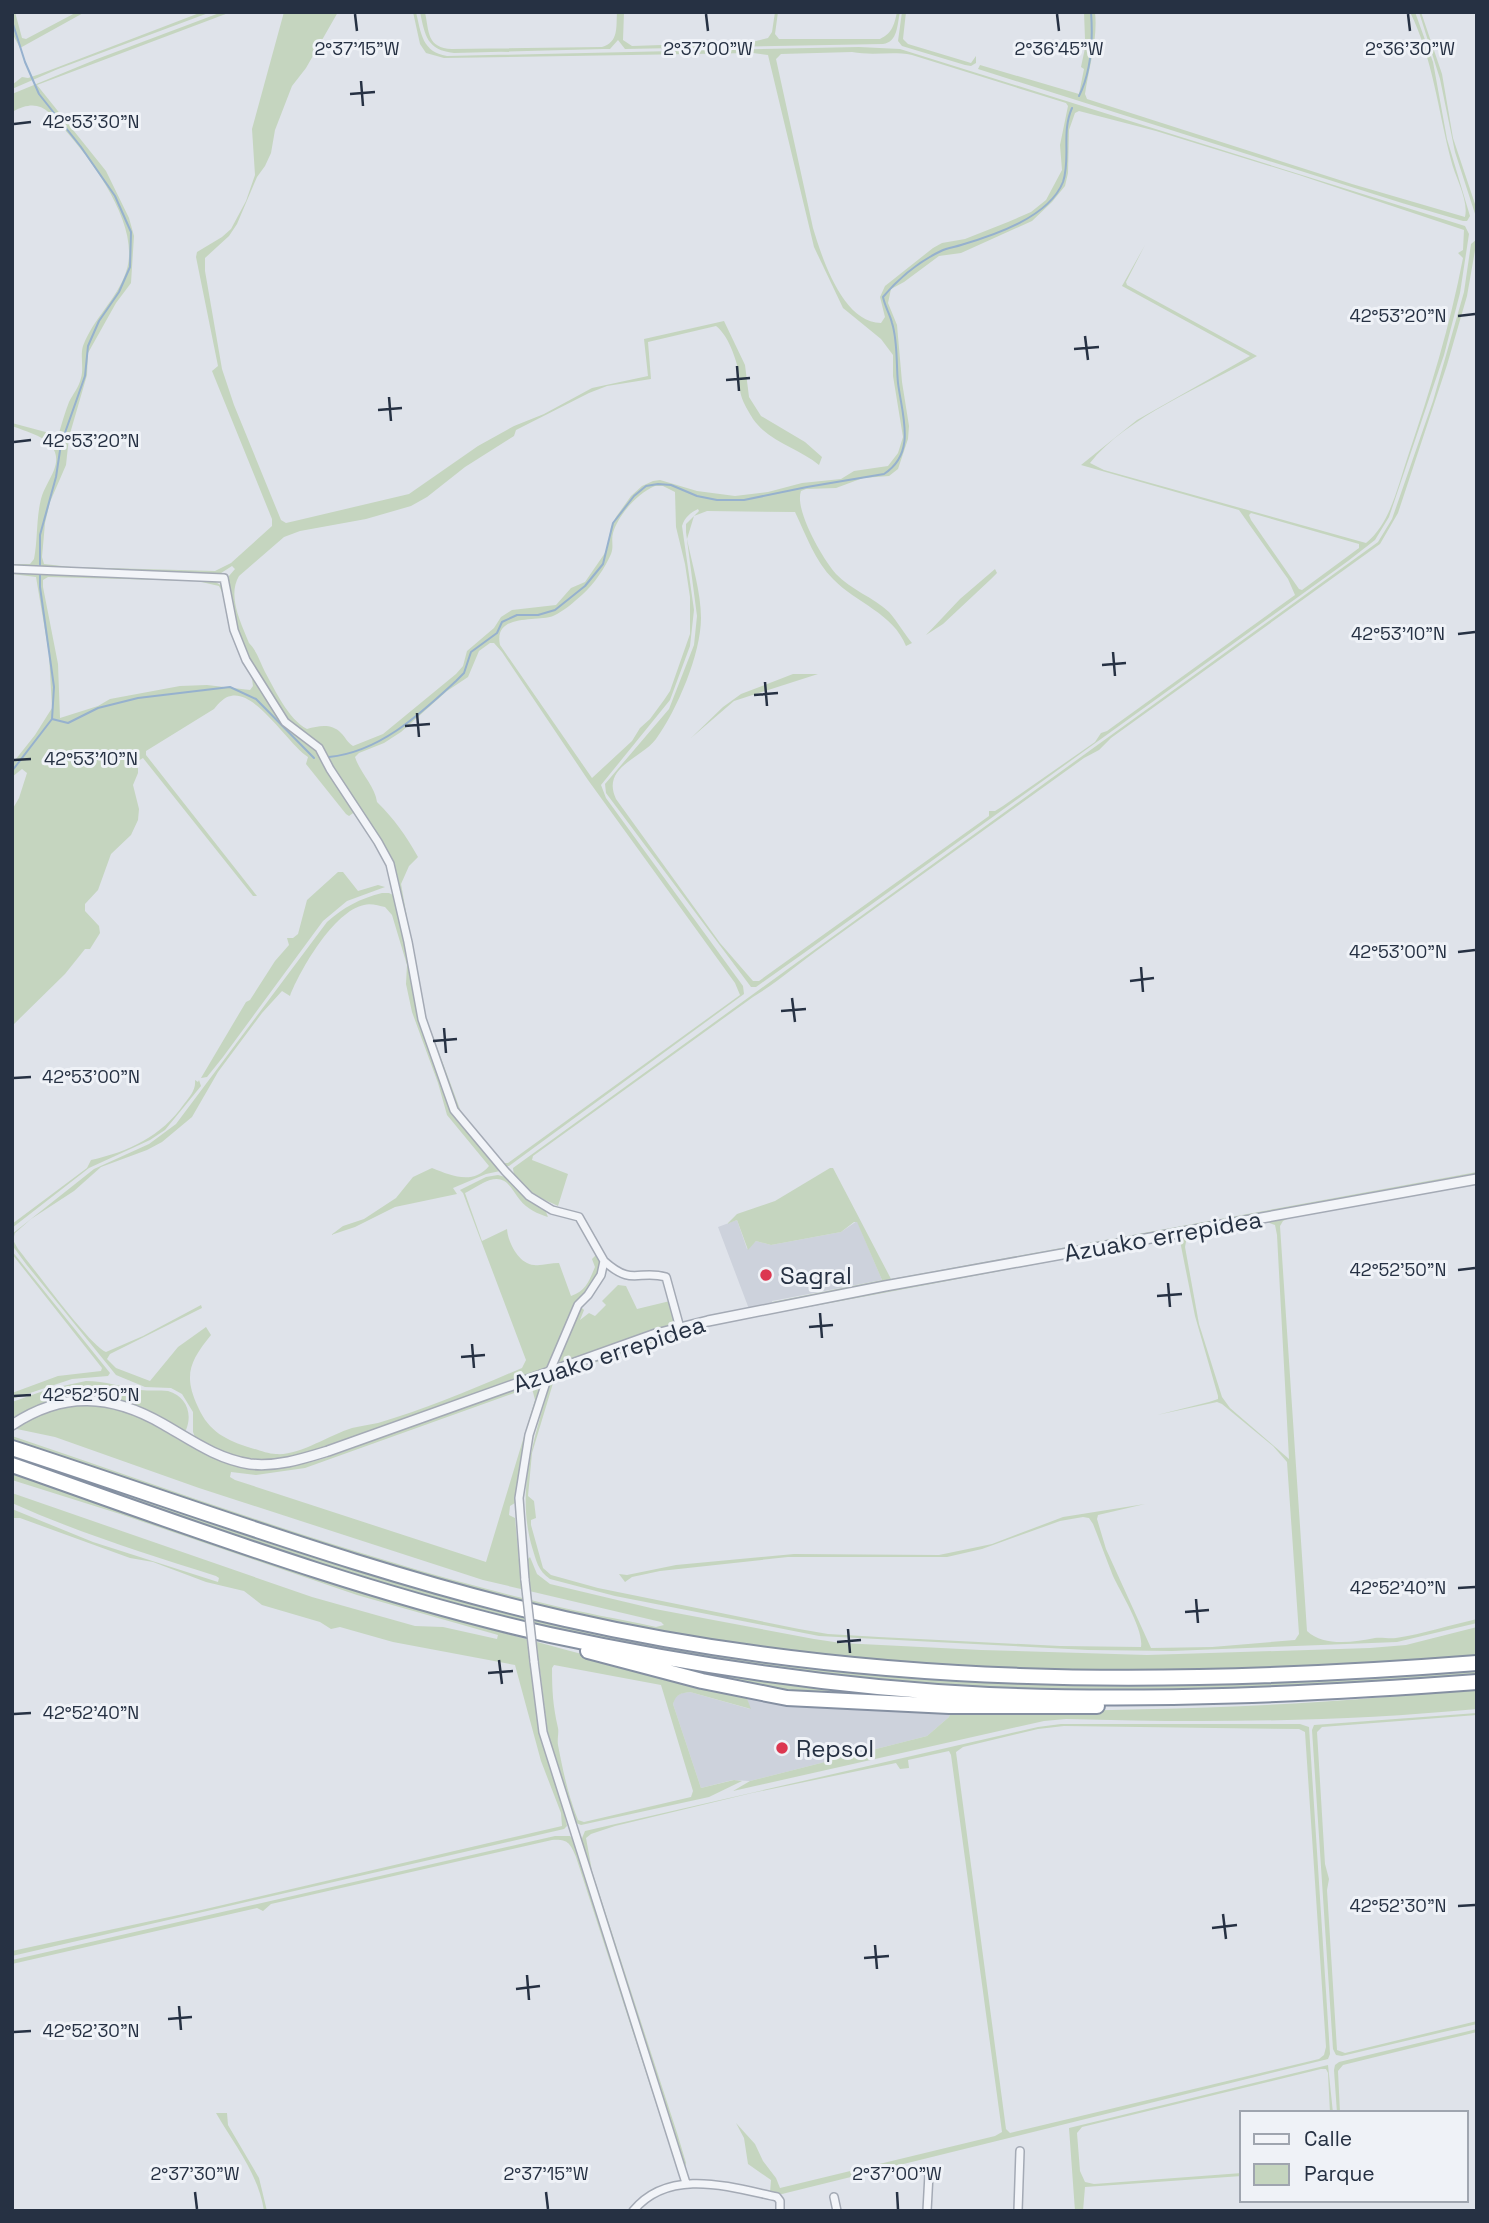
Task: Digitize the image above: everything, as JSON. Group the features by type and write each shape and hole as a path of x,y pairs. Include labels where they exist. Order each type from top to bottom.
{"highway":[{"path":"12,1448 247,1528 429,1584 592,1625 775,1656 986,1676 1112,1679 1294,1675 1477,1663"},
{"path":"12,1465 341,1578 472,1616 686,1662 785,1676 974,1694 1111,1698 1246,1696 1477,1682"},
{"path":"546,1634 564,1645 702,1681 766,1695 823,1701 949,1706 1103,1706 1267,1700 1364,1690"}],"street":[{"path":"12,569 224,578 234,630 246,660 285,722 319,748 390,864 422,1020 454,1110 529,1196 552,1210 579,1217 604,1261 617,1272 638,1277 666,1277 680,1328"},
{"name":"Azuako errepidea","path":"15,1423 36,1412 66,1402 102,1401 135,1409 220,1455 249,1464 278,1464 328,1451 680,1328 885,1286 1477,1179"},
{"path":"604,1261 601,1275 578,1306 549,1373 529,1435 519,1498 525,1580 543,1732 686,2183"},
{"path":"1018,2211 1020,2151"},
{"path":"928,2211 929,2174"},
{"path":"632,2211 664,2189 686,2183 723,2186 777,2197 780,2211"},
{"path":"834,2197 837,2211"}],"shaded area":[{"path":"737,1220 747,1249 756,1241 771,1245 841,1232 857,1221 882,1280 772,1301 772,1305 749,1309 718,1227"},
{"name":"Repsol","path":"690,1692 750,1709 746,1696 951,1711 949,1717 927,1736 750,1781 733,1780 701,1788 673,1704 675,1697"}],"green space":[{"path":"12,12 15,12 22,38 26,39 77,12 85,12 20,48 12,33"},
{"path":"202,12 211,12 12,89 12,85 22,77 40,74"},
{"path":"222,12 231,12 37,85 106,171 129,218 134,236 131,283 116,303 88,353 87,375 69,437 66,465 50,502 45,523 42,557 44,564 215,571 231,563 272,526 272,519 212,371 218,366 196,257 197,252 231,229 246,201 255,175 252,129 284,12 338,12 306,68 292,86 275,130 271,153 257,177 237,224 229,236 205,258 222,369 281,520 286,523 409,494 478,446 514,426 544,414 592,388 648,376 644,339 724,321 745,365 749,397 761,416 805,442 822,457 819,465 767,434 753,419 741,395 734,354 716,326 648,342 651,379 607,386 516,430 514,436 411,506 284,537 239,576 234,592 239,618 249,643 294,718 307,729 320,726 333,728 353,746 383,734 456,674 463,666 467,651 494,628 501,617 512,610 556,605 571,588 585,582 607,550 611,527 616,517 642,486 660,480 697,491 735,496 768,492 802,483 841,479 854,471 888,466 898,453 903,437 893,376 893,355 881,339 843,308 814,247 768,55 753,53 444,58 426,53 420,44 413,12 416,12 421,34 428,46 447,56 859,47 900,49 1465,226 1469,234 1460,293 1444,355 1389,517 1375,540 756,987 751,987 606,793 605,784 669,709 694,645 697,616 686,532 686,524 694,516 699,511 698,509 690,514 682,526 694,610 690,646 670,700 601,785 606,798 743,986 744,994 509,1166 505,1166 461,1116 456,1106 423,1010 394,866 388,854 334,773 323,750 315,740 288,722 239,636 227,583 235,569 232,566 218,575 12,568 12,564 30,564 34,559 41,499 56,460 51,445 12,426 12,423 53,434 59,433 69,402 81,378 83,346 122,282 129,254 121,216 89,159 42,108 29,106 12,112 12,94","holes":["852,52 912,55 1066,103 1068,106 1060,145 1062,170 1046,200 1031,212 1008,222 933,248 885,286 880,297 885,317 881,323 868,320 856,312 845,301 828,271 813,228 776,59 781,54","1079,111 1156,131 1299,175 1464,230 1463,250 1458,253 1463,258 1458,283 1424,407 1393,503 1382,525 1366,543 1104,470 1090,463 1105,446 1145,417 1257,356 1127,285 1126,282 1145,245 1122,286 1250,356 1137,420 1081,465 1239,510 1288,579 1295,595 1101,733 1095,742 1003,806 989,811 989,816 759,981 753,981 720,943 616,799 613,788 618,771 649,746 664,727 692,664 700,632 701,608 687,539 694,516 707,511 795,512 811,547 833,579 892,625 906,646 912,643 889,612 836,574 811,534 802,510 801,491 836,488 863,478 889,476 898,469 908,439 909,426 897,325 888,303 891,289 939,256 961,253 1032,221 1065,186 1069,130 1075,113","655,486 663,486 675,492 676,527 690,597 690,634 670,691 664,700 632,741 592,778 500,645 500,635 509,623 557,614 587,590 599,576 611,554 613,533 619,519 630,505","1251,513 1359,544 1359,548 1302,590 1251,520","494,643 502,652 588,780 735,983 740,995 508,1163 503,1163 461,1112 424,1012 401,884 409,866 418,857 409,841 377,802 355,757 401,732 447,691 468,677 479,651"]},
{"path":"420,12 425,12 434,42 438,46 452,49 602,47 614,38 617,12 624,12 623,40 632,46 752,42 768,38 772,32 775,12 778,12 775,34 779,39 880,39 890,32 897,12 900,12 892,40 883,44 625,49 618,40 610,49 454,53 433,45 424,28"},
{"path":"902,12 906,12 903,39 908,44 971,63 976,56 976,63 965,65 902,46 898,41"},
{"path":"1084,12 1095,12 1096,22 1085,94 1087,99 1352,184 1465,217 1463,196 1451,160 1430,66 1410,12 1415,12 1433,62 1447,139 1470,216 1467,221 1463,221 1402,203 978,69 980,65 1079,94 1084,69 1081,67 1085,48 1082,42 1085,39"},
{"path":"1419,12 1442,74 1453,138 1477,210 1477,220 1455,152 1440,79"},
{"path":"1477,239 1467,296 1447,365 1398,513 1380,544 1111,738 1099,750 1084,758 533,1156 532,1160 568,1174 558,1206 537,1196 518,1181 513,1168 1378,542 1392,519 1433,401 1464,292 1471,244"},
{"path":"995,569 997,573 990,580 943,624 926,635 960,599"},
{"path":"12,574 211,579 222,586 233,632 287,726 313,747 356,811 349,816 346,814 306,764 308,757 261,709 241,696 224,699 214,709 146,751 146,755 257,896 253,896 143,758 138,761 138,773 133,785 139,809 138,820 131,835 111,854 98,890 85,904 85,911 99,926 100,933 90,949 85,949 65,974 12,1026 12,810 27,773 22,769 12,777 12,764 52,708 49,654 36,577","holes":["48,577 197,581 219,586 222,592 232,637 252,679 253,686 250,690 207,685 180,686 110,699 98,706 60,718 58,664 43,580"]},
{"path":"793,674 818,674 734,701 691,738 723,707 741,694"},
{"path":"338,872 343,872 358,891 378,885 385,887 347,901 323,921 223,1057 207,1077 201,1078 246,1002 289,945 287,938 298,934 307,900"},
{"path":"382,893 395,896 413,976 451,1107 500,1171 453,1188 457,1194 395,1207 355,1227 331,1235 343,1226 364,1219 396,1198 413,1177 432,1168 455,1176 469,1177 483,1172 489,1166 447,1115 412,1012 406,984 407,965 392,915 385,907 367,904 341,918 330,930 310,957 290,996 282,991 262,1013 218,1072 192,1117 162,1142 101,1167 74,1191 31,1219 15,1233 13,1240 18,1249 76,1322 106,1352 201,1305 202,1308 110,1354 107,1359 116,1368 150,1381 178,1347 206,1327 211,1335 194,1361 190,1377 193,1396 202,1416 213,1429 226,1438 276,1454 294,1452 343,1431 415,1411 522,1368 526,1360 460,1190 486,1177 498,1175 509,1178 544,1207 548,1217 526,1206 505,1181 490,1180 465,1193 482,1241 507,1229 512,1246 524,1261 537,1265 559,1263 571,1296 586,1285 595,1267 592,1259 597,1254 602,1260 600,1276 579,1305 549,1365 541,1371 297,1456 259,1460 240,1457 219,1450 195,1437 193,1412 182,1394 171,1388 145,1387 116,1375 26,1264 12,1245 12,1234 94,1169 149,1144 176,1124 327,922 352,904"},
{"path":"195,1080 199,1080 201,1086 165,1130 150,1140 89,1168 12,1228 12,1224 87,1168 91,1160 131,1147 155,1134 190,1096"},
{"path":"833,1168 891,1279 1477,1172 1477,1175 772,1305 772,1302 882,1280 857,1222 841,1232 771,1245 756,1241 748,1250 737,1220 727,1224 737,1214 775,1201"},
{"path":"1293,1216 1283,1221 1280,1226 1307,1631 1322,1639 1349,1642 1406,1636 1477,1619 1477,1623 1397,1642 1172,1651 1088,1650 819,1636 615,1596 550,1579 543,1572 538,1565 527,1525 527,1482 534,1440 554,1374 658,1337 703,1325 920,1282","holes":["1267,1222 1275,1225 1277,1235 1289,1459 1230,1408 1222,1397 1199,1324 1185,1247 1187,1236","1177,1238 1180,1241 1195,1316 1218,1399 1157,1415 1217,1402 1273,1446 1287,1462 1299,1634 1295,1640 1212,1647 1151,1648 1106,1549 1097,1519 1098,1515 1145,1504 1063,1517 992,1544 939,1555 794,1554 676,1565 627,1575 619,1574 625,1582 632,1577 660,1571 788,1557 947,1557 982,1549 1060,1521 1083,1517 1089,1518 1093,1524 1113,1576 1136,1622 1141,1647 1060,1646 828,1634 598,1588 551,1575 543,1568 531,1525 531,1520 536,1518 534,1501 528,1496 532,1453 557,1376 691,1329"]},
{"path":"12,1251 110,1373 108,1376 72,1379 12,1399 12,1393 58,1376 101,1371 102,1368"},
{"path":"618,1285 626,1286 637,1309 670,1301 676,1326 557,1365 581,1307 584,1310 580,1320 589,1313 595,1316 606,1305 602,1301"},
{"path":"86,1381 174,1393 183,1401 188,1412 186,1430 142,1408 100,1396 80,1395 58,1399 12,1418 12,1402 49,1389"},
{"path":"533,1383 540,1387 537,1405 524,1444 515,1503 510,1506 509,1515 515,1518 521,1582 529,1581 530,1557 537,1574 550,1584 655,1609 841,1643 1147,1655 1406,1645 1477,1627 1477,1656 1325,1667 1122,1673 949,1666 767,1648 587,1617 441,1581 297,1538 12,1442 12,1436 344,1548 479,1587 656,1627 664,1625 661,1622 483,1580 199,1488 55,1437 12,1428 12,1421 23,1425 36,1416 61,1408 87,1405 111,1408 133,1415 216,1459 260,1469 281,1468 343,1452","holes":["532,1388 535,1400 486,1562 230,1477 231,1472 256,1475 305,1468"]},
{"path":"12,1453 539,1618 944,1678 1477,1668 1477,1677 1193,1692 1025,1691 894,1684 753,1667 561,1632 388,1588 12,1461"},
{"path":"12,1472 253,1557 458,1620 746,1696 751,1709 690,1692 679,1695 673,1704 701,1788 734,1780 742,1781 709,1797 581,1825 576,1823 548,1736 539,1662 530,1661 539,1727 564,1812 567,1826 564,1829 12,1956 12,1951 562,1826 561,1813 541,1761 515,1665 393,1642 340,1627 331,1629 320,1622 262,1605 244,1591 206,1582 20,1518 12,1518 12,1509 93,1542 218,1582 219,1578 216,1576 37,1514 12,1503 12,1493 312,1597 415,1626 443,1627 497,1639 498,1635 357,1595 12,1480","holes":["554,1665 661,1685 693,1791 691,1797 584,1822 578,1820 558,1745 552,1668"]},
{"path":"687,1668 993,1701 820,1697 689,1673"},
{"path":"1477,1689 1477,1709 1374,1717 1044,1721 733,1791 750,1781 927,1736 949,1717 951,1711 1226,1707"},
{"path":"1477,1713 1322,1727 1317,1732 1325,1864 1329,1879 1327,1890 1337,2050 1345,2053 1477,2021 1477,2024 1342,2056 1336,2055 1333,2049 1312,1730 1314,1725"},
{"path":"1061,1724 1300,1724 1309,1727 1330,2054 1328,2059 782,2194 770,2193 771,2180 748,2164 744,2138 736,2123 755,2144 780,2188 995,2136 1002,2132 949,1751 908,1760 909,1768 900,1769 896,1763 752,1793 615,1826 586,1838 592,1871 678,2136 685,2167 580,1843 585,1831 1038,1727","holes":["1064,1726 1299,1729 1305,1732 1326,2047 1324,2055 1319,2059 1010,2133 1006,2129 956,1752 963,1747 1038,1729"]},
{"path":"555,1836 570,1836 573,1839 673,2149 671,2150 576,1857 570,1845 562,1840 552,1840 271,1904 263,1911 257,1908 12,1964 12,1960"},
{"path":"1477,2029 1477,2032 1343,2065 1338,2071 1340,2111 1337,2111 1334,2070 1339,2062"},
{"path":"1328,2065 1333,2111 1330,2111 1328,2073 1326,2069 1321,2069 1082,2127 1077,2133 1080,2171 1085,2182 1094,2184 1240,2173 1240,2176 1085,2187 1083,2211 1075,2211 1069,2128"},
{"path":"216,2113 227,2113 228,2125 259,2178 267,2211 264,2211 251,2172"}],"waterway":[{"path":"1079,96 1090,55 1091,12"},
{"path":"12,21 39,94 115,196 131,232 130,267 88,346 85,376 61,444 56,477 40,535 40,568"},
{"path":"329,757 365,748 398,730 464,673 471,652 497,633 502,622 517,615 538,615 555,610 585,586 603,564 613,523 634,496 646,486 671,485 697,496 717,500 744,500 884,474 901,455 905,433 895,338 883,297 924,260 946,249 1005,230 1034,215 1046,205 1063,182 1067,127 1072,108"},
{"path":"12,771 52,719 54,687 40,573"},
{"path":"52,719 68,723 98,708 138,698 230,687 256,699 314,758"}],"place":[{"name":"Sagral","path":"766,1275"},
{"name":"Repsol","path":"782,1748"}]}
